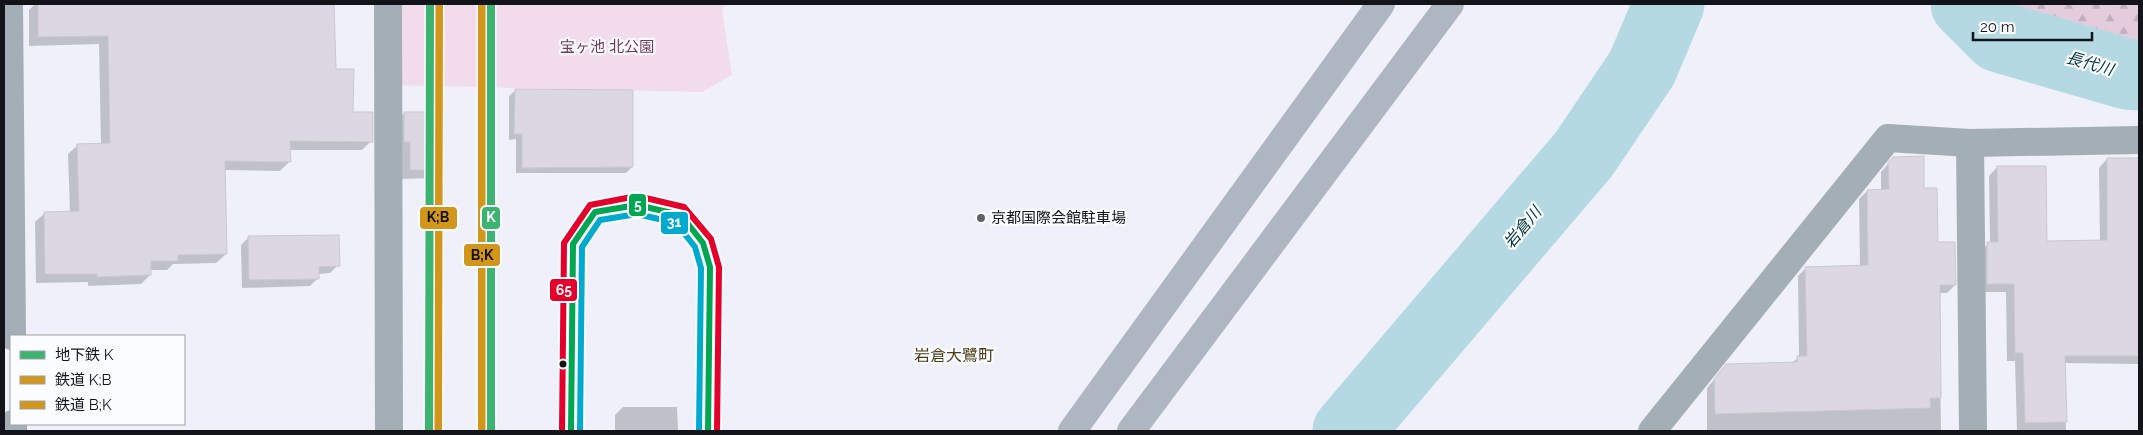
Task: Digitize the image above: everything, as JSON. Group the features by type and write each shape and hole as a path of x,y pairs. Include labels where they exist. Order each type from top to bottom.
{"street":[{"path":"9,4 7,108 12,335"},
{"path":"388,4 389,431"},
{"path":"1072,431 1381,4"},
{"path":"1131,431 1450,4"},
{"path":"1652,431 1888,138 1970,143 2139,140"},
{"path":"1970,143 1973,431"}],"lane":[{"path":"571,431 572,244 595,212 637,205 681,215 703,243 710,267 708,431"}],"green space":[{"name":"宝ヶ池 北公園","path":"388,4 725,4 722,11 732,75 702,92 389,85"},
{"path":"2011,4 2139,4 2139,60 2049,35"}],"building":[{"path":"38,4 334,4 336,69 354,69 353,112 373,112 373,142 290,141 291,162 225,161 227,254 178,255 178,261 151,261 151,275 97,277 97,274 45,274 44,212 79,211 77,144 110,143 108,36 38,37"},
{"path":"515,89 633,90 633,167 522,168 522,134 514,134"},
{"path":"404,112 441,112 441,170 410,170 410,142 404,142"},
{"path":"1924,156 1924,188 1937,188 1938,242 1955,242 1956,285 1940,285 1941,398 1930,398 1931,408 1715,414 1714,379 1726,364 1797,362 1797,356 1807,356 1805,267 1868,265 1867,190 1889,189 1888,162 1893,157"},
{"path":"2107,158 2139,158 2139,356 2065,356 2067,422 2025,423 2023,353 2015,353 2014,284 1987,284 1987,242 1998,242 1997,166 2046,166 2047,241 2107,240"},
{"path":"339,235 340,266 319,267 319,279 249,280 248,236"}],"waterway":[{"name":"岩倉川","path":"1348,431 1584,154 1642,68 1669,4"},
{"name":"長代川","path":"1966,4 1999,37 2127,74 2139,75"}],"metro line":[{"name":"K","path":"429,431 430,4"},
{"name":"K","path":"491,4 491,431"}],"rail line":[{"name":"K;B","path":"438,431 439,4"},
{"name":"B;K","path":"482,4 482,431"}],"transit line":[{"name":"65","path":"562,431 564,243 590,205 637,196 684,207 711,239 719,267 717,431"},
{"name":"5","path":"571,431 573,244 595,212 637,205 681,215 703,243 710,267 708,431"},
{"name":"31","path":"580,431 582,247 600,220 637,214 676,223 695,247 701,268 699,431"}],"place":[{"name":"京都国際会館駐車場","path":"981,218"}],"district":[{"name":"岩倉大鷺町","path":"954,355"}]}
